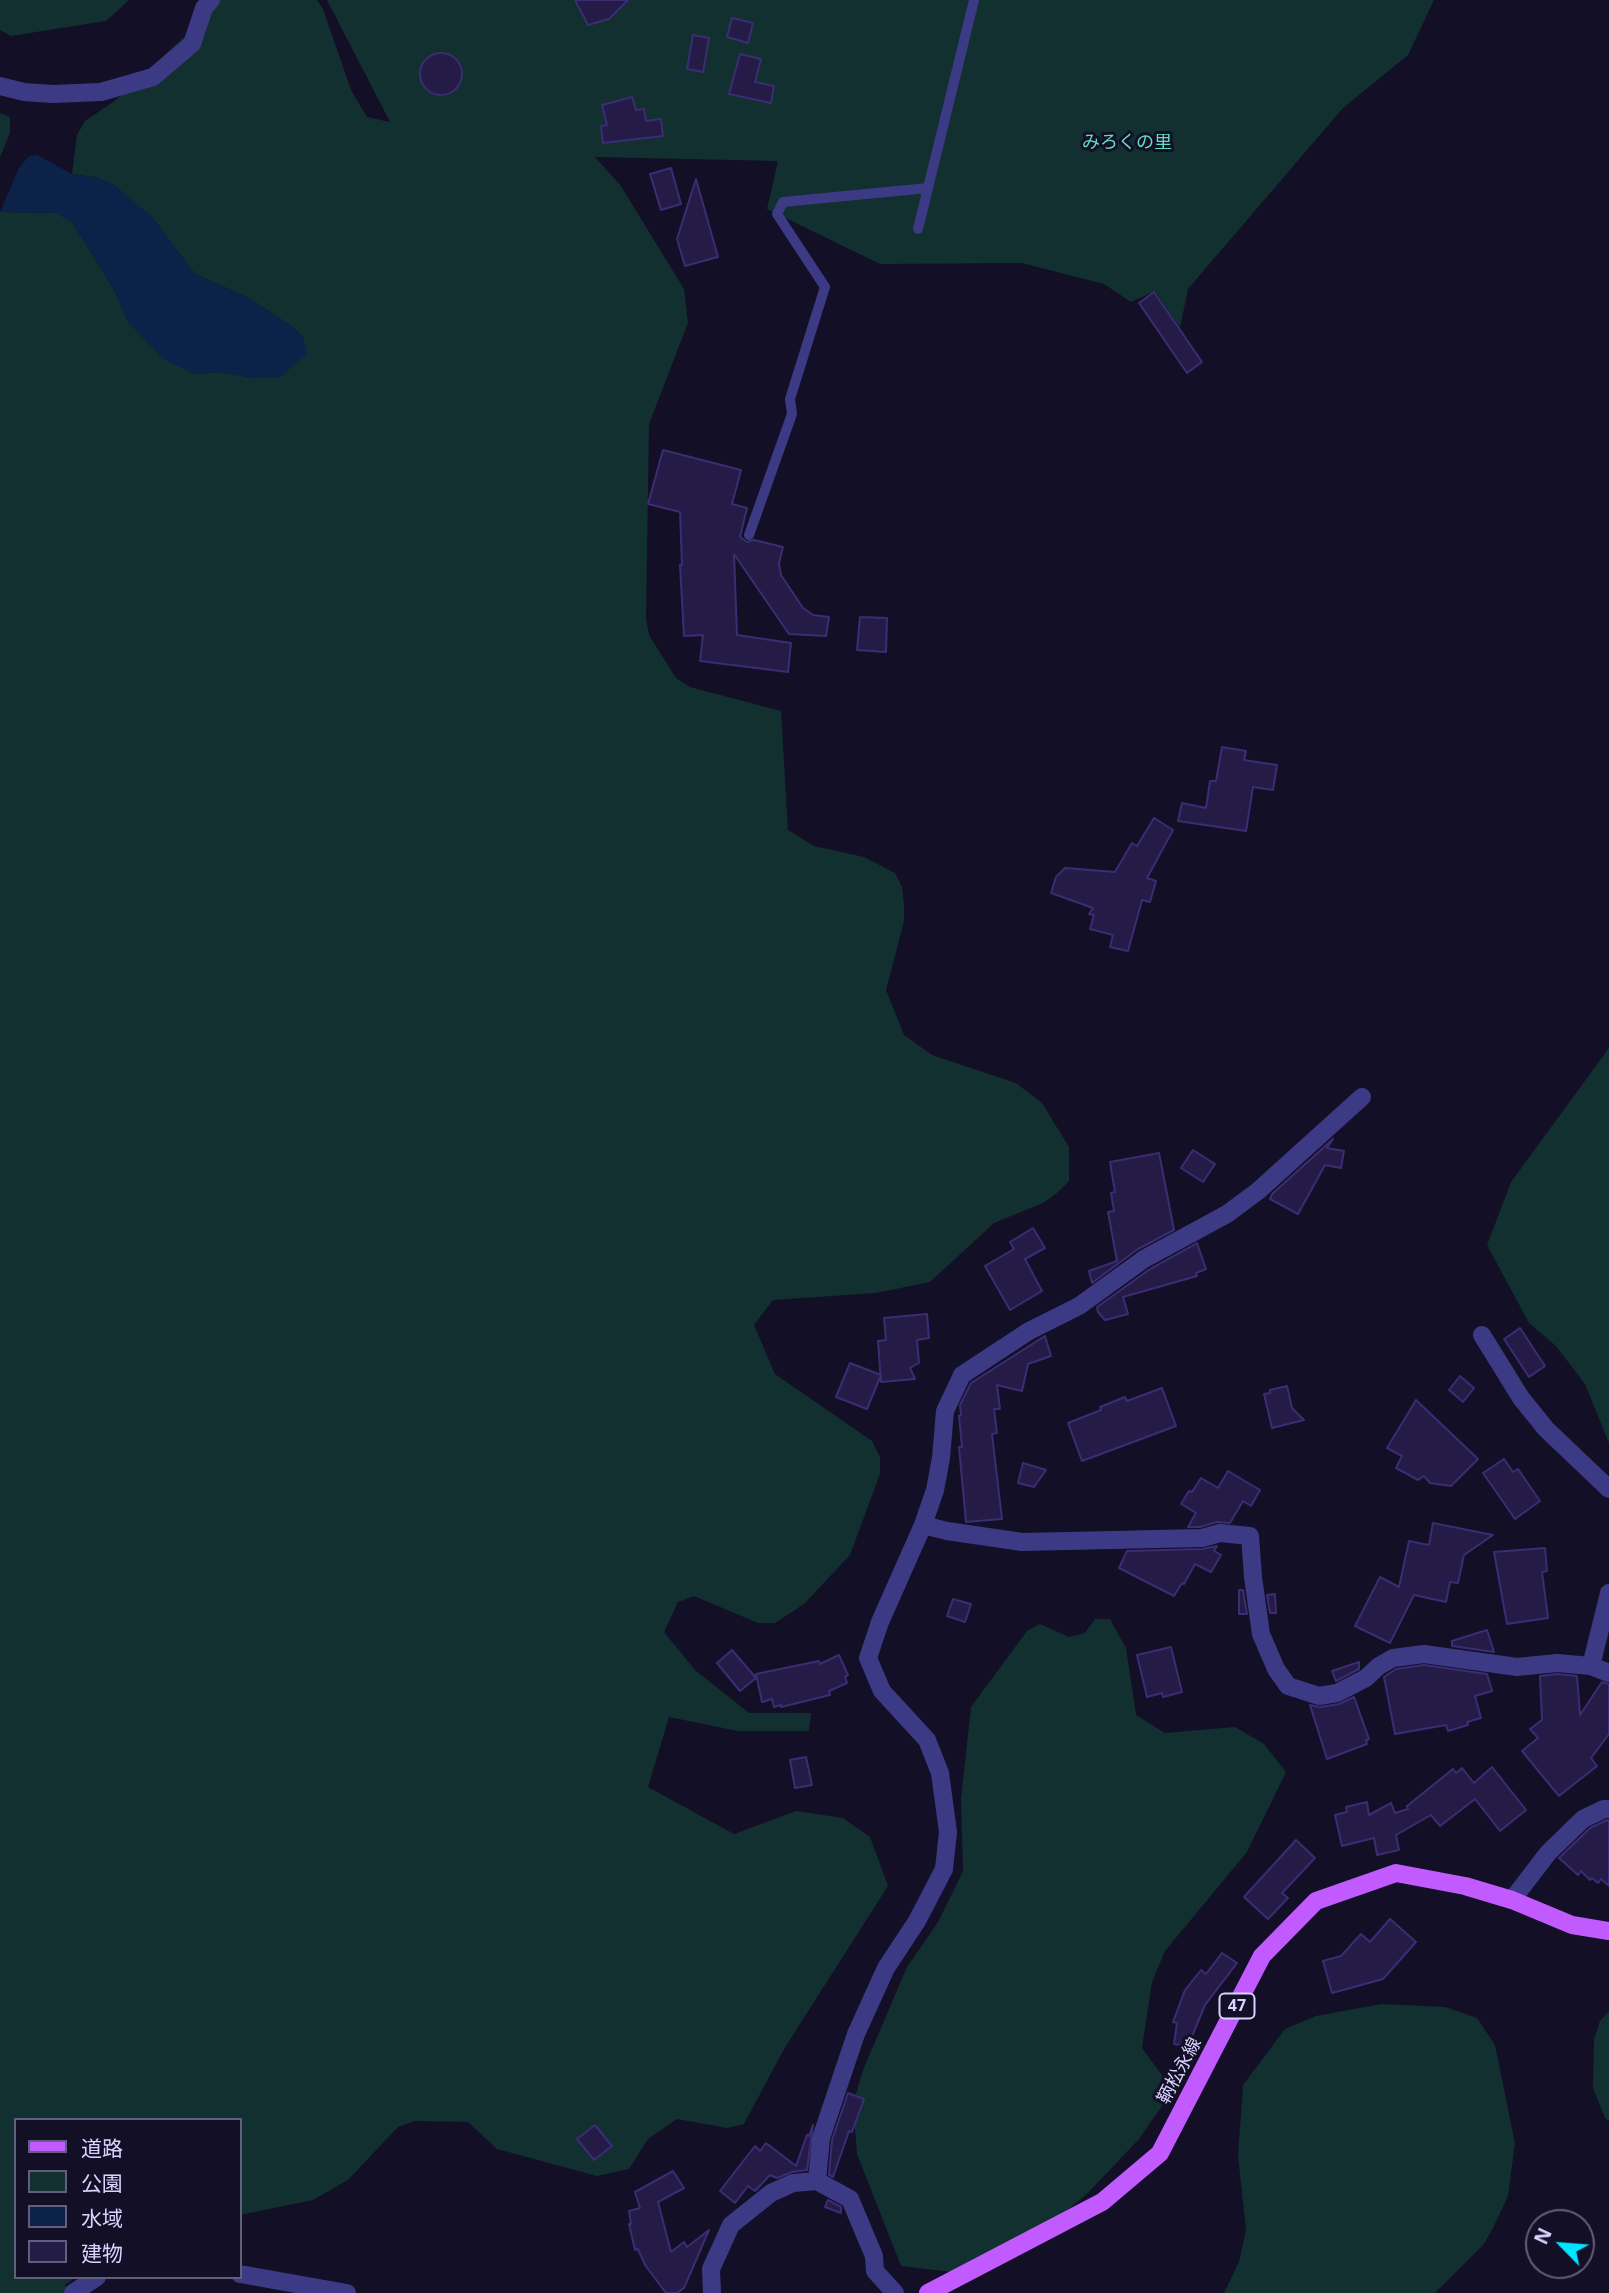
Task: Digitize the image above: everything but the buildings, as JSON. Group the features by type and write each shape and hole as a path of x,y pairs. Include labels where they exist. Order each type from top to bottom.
{"main road":[{"name":"鞆松永線","path":"928,2293 1102,2202 1160,2154 1262,1956 1316,1901 1396,1873 1465,1886 1513,1900 1572,1924 1609,1931"}],"street":[{"path":"0,86 24,92 53,94 101,92 153,76 192,44 204,8 211,0"},
{"path":"817,2181 821,2138 856,2034 886,1968 918,1921 944,1869 948,1832 940,1773 927,1740 881,1691 868,1658 880,1622 923,1525 935,1490 945,1411 962,1375 1029,1331 1079,1306 1144,1259 1227,1214 1258,1191 1362,1097"},
{"path":"1482,1335 1521,1398 1546,1429 1609,1489"},
{"path":"923,1525 1022,1542 1202,1538 1220,1533 1250,1536 1261,1634 1276,1669 1288,1686 1319,1696 1337,1693 1366,1678 1393,1658 1424,1654 1517,1667 1557,1663 1591,1666 1609,1673"},
{"path":"1591,1666 1609,1592"},
{"path":"1513,1900 1548,1853 1583,1819 1609,1809"},
{"path":"712,2293 711,2269 731,2225 771,2193 793,2183 817,2181 850,2199 874,2256 875,2270 895,2293"},
{"path":"242,2274 347,2293"},
{"path":"73,2293 94,2279"}],"lane":[{"path":"918,229 974,0"},
{"path":"749,535 792,414 790,399 825,287 777,214 783,202 928,188"}],"green space":[{"path":"0,0 129,0 106,21 11,36 0,30"},
{"name":"みろくの里","path":"219,0 317,0 323,9 351,90 367,117 390,122 327,0 1434,0 1408,55 1343,108 1188,289 1180,328 1155,291 1131,302 1104,284 1022,263 880,264 767,209 778,161 595,157 621,186 684,289 688,323 649,424 646,618 649,635 676,678 690,687 781,711 788,830 814,846 864,857 895,873 902,887 904,921 886,990 904,1035 932,1055 1016,1083 1042,1103 1069,1147 1069,1181 1057,1193 1043,1203 994,1223 930,1282 876,1293 773,1300 754,1325 775,1374 872,1441 880,1457 880,1474 850,1555 804,1604 775,1623 758,1623 694,1596 678,1602 664,1632 695,1670 749,1713 811,1713 809,1731 738,1731 669,1717 648,1787 734,1834 796,1811 843,1818 870,1837 888,1886 784,2049 744,2124 727,2128 677,2119 648,2139 629,2169 597,2176 497,2149 468,2122 415,2121 398,2127 348,2180 313,2200 242,2215 242,2118 14,2118 14,2279 73,2279 65,2285 68,2293 0,2293 0,212 57,213 72,222 115,291 128,322 194,374 220,372 254,378 303,337 249,298 195,274 151,216 98,178 72,174 77,135 85,121 116,100 200,22"},
{"path":"0,113 10,117 10,133 0,157"},
{"path":"1609,1048 1609,1443 1585,1384 1556,1346 1529,1323 1487,1245 1511,1182"},
{"path":"1095,1619 1110,1619 1126,1648 1136,1715 1165,1733 1235,1727 1264,1744 1286,1772 1247,1852 1165,1951 1152,1982 1142,2048 1173,2090 1139,2139 1088,2193 1060,2216 952,2272 901,2266 857,2154 853,2104 863,2070 907,1967 938,1922 963,1871 961,1799 971,1707 1027,1631 1040,1624 1069,1637 1085,1633"},
{"path":"1381,2004 1445,2007 1477,2018 1495,2045 1515,2143 1508,2196 1492,2230 1484,2244 1435,2293 1224,2293 1239,2262 1246,2230 1238,2155 1243,2085 1285,2029 1316,2016"},
{"path":"1609,2011 1609,2121 1605,2118 1593,2088 1594,2039 1600,2021"}],"water":[{"path":"37,155 72,174 98,178 113,184 151,216 195,274 249,298 291,326 303,337 307,353 280,378 254,378 220,372 194,374 163,359 128,322 115,291 72,222 57,213 0,212 19,168 29,156"}]}
